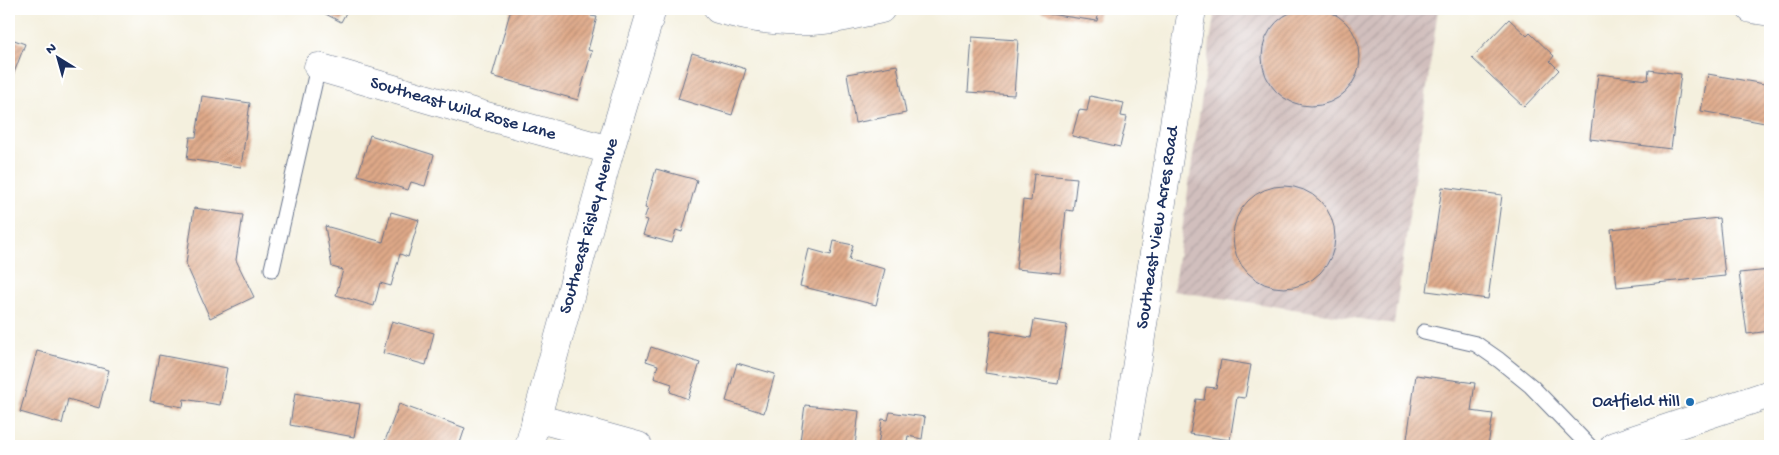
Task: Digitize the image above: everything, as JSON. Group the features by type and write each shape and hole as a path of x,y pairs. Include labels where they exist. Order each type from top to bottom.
{"street":[{"name":"Southeast Risley Avenue","path":"529,446 610,150 652,9"},
{"path":"718,9 760,19 793,22 826,20 881,9"},
{"name":"Southeast View Acres Road","path":"1124,446 1192,9"},
{"path":"1751,9 1770,12"},
{"name":"Southeast Wild Rose Lane","path":"318,67 610,150"},
{"path":"1614,446 1770,394"},
{"path":"536,418 638,446"}],"lane":[{"path":"272,269 318,67"},
{"path":"1424,332 1476,344 1500,360 1531,386 1589,446"}],"shaded area":[{"path":"1215,9 1438,9 1394,324 1173,291"}],"building":[{"path":"1311,8 1330,12 1345,23 1356,38 1360,57 1356,76 1345,91 1330,102 1311,106 1292,102 1277,91 1266,76 1262,57 1266,38 1277,23 1292,12"},
{"path":"316,9 348,9 341,22"},
{"path":"511,9 593,9 591,16 597,17 588,50 592,51 578,100 492,76"},
{"path":"1042,9 1099,9 1097,21 1042,13"},
{"path":"1509,19 1527,36 1530,33 1554,56 1550,61 1559,70 1524,107 1472,58"},
{"path":"972,37 1018,40 1014,95 968,92"},
{"path":"9,38 25,44 9,86"},
{"path":"692,53 746,69 732,115 678,99"},
{"path":"897,65 906,113 855,123 847,74"},
{"path":"1649,70 1681,74 1671,149 1590,139 1598,74 1648,80"},
{"path":"1708,74 1770,85 1770,124 1701,111"},
{"path":"202,96 250,103 241,167 187,159 190,137 196,137"},
{"path":"1090,96 1124,103 1121,116 1127,117 1120,147 1072,136 1079,110 1087,111"},
{"path":"370,135 434,155 425,186 411,182 408,190 358,175"},
{"path":"656,169 697,180 682,232 676,230 672,243 643,235 648,220 644,219 648,208 645,207"},
{"path":"1034,174 1077,178 1073,211 1066,210 1060,273 1016,269 1023,200 1031,201"},
{"path":"1284,186 1304,190 1320,201 1331,217 1335,237 1331,257 1320,273 1304,284 1284,288 1264,284 1248,273 1237,257 1233,237 1237,217 1248,201 1264,190"},
{"path":"1442,187 1502,195 1488,299 1427,291"},
{"path":"194,208 243,215 236,260 254,297 210,318 186,264"},
{"path":"391,212 419,220 408,257 400,254 391,286 380,283 374,306 336,295 343,270 332,267 325,226 383,242"},
{"path":"1719,218 1725,276 1617,287 1611,229"},
{"path":"834,241 853,245 849,260 885,269 876,305 800,286 809,249 831,255"},
{"path":"1770,270 1770,331 1747,334 1739,273"},
{"path":"1034,320 1067,325 1058,384 985,373 991,331 1031,338"},
{"path":"392,321 434,333 426,365 383,353"},
{"path":"651,347 700,363 688,399 670,392 672,384 654,378 658,365 646,361"},
{"path":"37,351 109,370 99,408 68,399 62,424 20,412"},
{"path":"159,355 227,368 220,405 184,399 183,407 150,401"},
{"path":"1221,360 1251,365 1245,398 1237,397 1230,440 1190,434 1196,399 1204,400 1206,387 1216,388"},
{"path":"737,363 775,374 764,413 726,401"},
{"path":"1416,375 1475,383 1471,411 1493,414 1488,446 1463,443 1462,446 1406,446"},
{"path":"295,393 360,404 354,437 290,425"},
{"path":"399,404 465,428 459,446 383,446"},
{"path":"805,405 859,411 855,446 800,441"},
{"path":"890,412 925,417 922,439 908,436 906,446 878,446 882,419 888,420"},
{"path":"1018,442 1040,445 1040,446 1017,446"}],"place":[{"name":"Oatfield Hill","path":"1690,402"}]}
